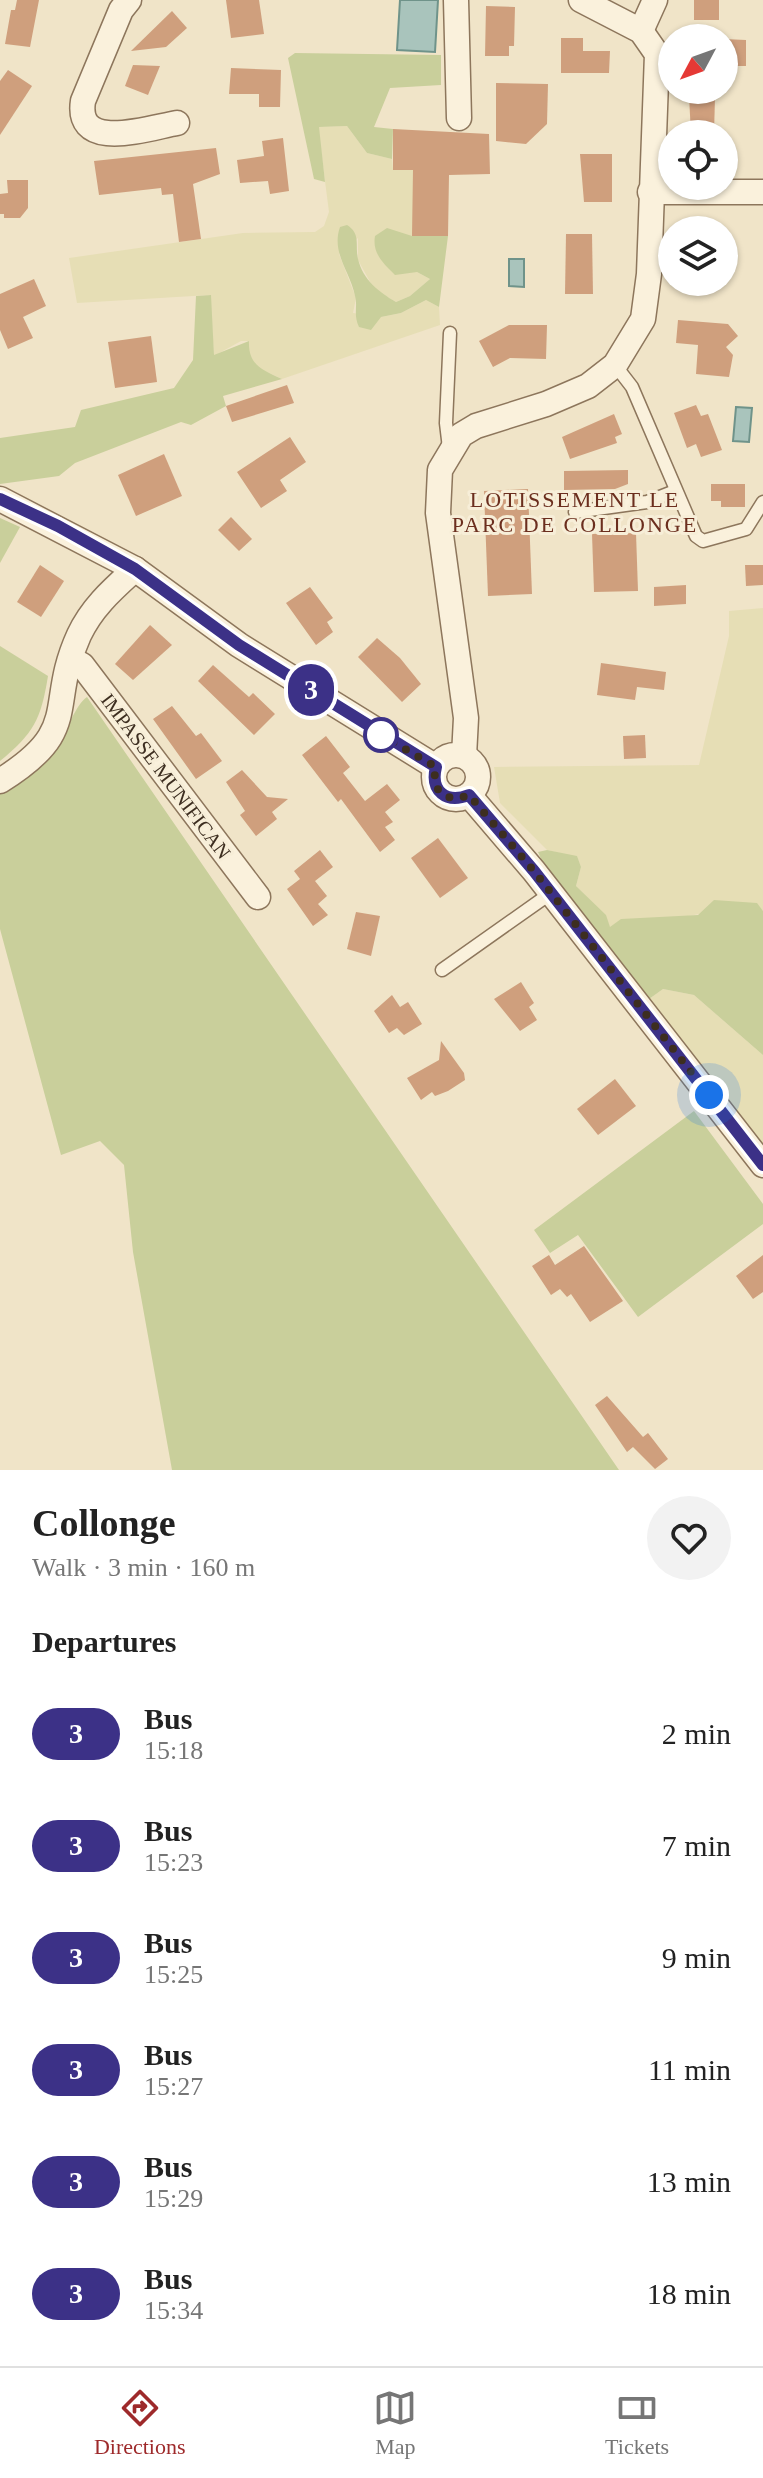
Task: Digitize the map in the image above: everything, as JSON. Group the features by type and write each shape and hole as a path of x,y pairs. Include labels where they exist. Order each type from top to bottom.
{"street":[{"path":"129,0 83,101 81,114 92,131 107,135 177,123"},
{"path":"456,0 459,118"},
{"path":"464,756 466,718 438,513 440,470 461,435 476,426 588,386 615,365 643,319 649,274 650,192 658,70 653,46 641,31 581,0"},
{"path":"641,31 655,0"},
{"path":"650,192 763,192"},
{"path":"0,499 58,526 135,569 239,645 436,767"},
{"path":"0,781 30,761 51,740 59,720 71,659 93,610 135,569"},
{"name":"IMPASSE MUNIFICAN","path":"71,659 82,665 258,897"},
{"path":"453,755 464,756 473,764 478,775 476,786 469,795 458,800 446,798 437,790 433,778 436,767 453,755"},
{"path":"469,795 551,893 763,1165"}],"lane":[{"path":"449,451 446,423 450,333"},
{"path":"615,365 632,387 696,536 703,541 746,529 763,502"},
{"path":"575,512 647,502 675,491"},
{"path":"442,970 551,893"}],"shaded area":[{"path":"347,126 367,153 392,159 393,170 413,170 417,272 430,279 410,296 396,302 374,289 358,260 358,238 339,254 356,298 353,313 381,317 401,313 426,300 439,307 440,325 282,379 258,368 249,356 249,341 241,341 214,356 210,295 77,303 69,258 243,233 315,232 324,226 329,212 318,127"},
{"path":"763,608 763,911 756,903 673,919 622,919 610,928 605,915 576,886 581,867 577,857 547,850 500,803 494,767 699,765 729,636 729,611"},
{"path":"663,989 694,995 763,1055 763,1150 649,999"}],"green space":[{"path":"295,53 441,55 441,85 390,88 374,127 393,129 392,159 367,153 347,126 319,127 325,182 314,179 288,58"},
{"path":"347,225 356,236 358,259 364,273 378,290 396,302 410,296 430,279 417,272 395,275 377,253 375,236 387,228 412,236 448,236 439,307 426,300 401,313 381,317 371,330 359,327 353,287 339,254 340,227"},
{"path":"211,295 214,355 249,341 254,361 282,379 223,396 226,406 191,425 181,422 75,463 59,476 0,484 0,438 75,427 81,410 174,388 193,360 196,296"},
{"path":"0,518 20,527 0,563"},
{"path":"0,646 48,676 34,724 21,742 0,761"},
{"path":"87,697 619,1470 172,1470 133,1252 124,1165 100,1141 61,1155 0,929 0,793 52,756 78,707"},
{"path":"547,850 577,856 581,867 576,886 606,915 610,927 621,919 698,915 714,900 757,903 763,911 763,1055 694,995 663,989 649,999 546,870 538,852"},
{"path":"694,1111 763,1204 763,1224 638,1317 578,1235 550,1253 534,1230"}],"water":[{"path":"400,0 438,0 435,52 397,50"},
{"path":"509,259 524,259 524,287 509,286"},
{"path":"736,407 752,408 749,442 733,441"}],"building":[{"path":"17,0 39,0 30,47 5,44 11,10 15,10"},
{"path":"226,0 259,0 264,34 231,38"},
{"path":"694,0 719,0 719,20 694,20"},
{"path":"486,6 515,7 514,46 509,46 509,56 485,56"},
{"path":"172,11 187,28 166,47 131,51"},
{"path":"561,38 583,38 583,51 610,51 609,73 561,73"},
{"path":"738,40 746,40 746,66 738,66"},
{"path":"133,65 160,66 148,95 125,86"},
{"path":"231,68 281,70 280,107 259,107 259,94 229,94"},
{"path":"8,70 32,86 0,135 0,81"},
{"path":"496,83 548,84 547,124 526,144 496,141"},
{"path":"689,104 715,104 714,120 690,120"},
{"path":"393,129 489,134 490,174 449,175 448,236 412,236 413,170 393,170"},
{"path":"283,138 289,191 270,194 268,181 240,183 237,160 264,156 262,141"},
{"path":"216,148 220,174 193,184 201,239 179,242 173,194 162,195 161,188 99,195 94,161"},
{"path":"580,154 612,154 612,202 584,202"},
{"path":"7,180 28,180 28,208 20,218 4,218 4,214 0,214 0,194 8,193"},
{"path":"566,234 592,234 593,294 565,294"},
{"path":"34,279 46,306 23,317 33,338 8,349 0,330 0,294"},
{"path":"678,320 728,324 738,336 726,347 733,355 729,377 696,374 698,345 676,343"},
{"path":"509,325 547,325 546,359 510,358 493,367 479,341"},
{"path":"151,336 157,382 115,388 108,342"},
{"path":"287,385 294,403 232,422 226,406"},
{"path":"696,405 701,416 708,414 722,450 701,457 696,444 687,448 674,413"},
{"path":"614,414 622,434 615,437 617,443 570,459 562,437"},
{"path":"290,437 306,462 280,480 287,491 261,508 237,472"},
{"path":"164,454 182,496 136,516 118,475"},
{"path":"628,470 628,484 615,489 564,490 564,471"},
{"path":"711,484 745,484 745,507 721,507 721,501 711,501"},
{"path":"528,489 532,594 488,596 484,491"},
{"path":"231,517 252,539 239,551 218,530"},
{"path":"636,533 638,591 594,592 592,534"},
{"path":"40,565 64,581 41,617 17,602"},
{"path":"745,565 763,565 763,585 746,586"},
{"path":"686,585 686,604 654,606 654,587"},
{"path":"310,587 333,618 327,622 333,632 316,645 286,603"},
{"path":"150,625 172,645 133,680 115,664"},
{"path":"377,638 400,658 421,684 402,702 358,657"},
{"path":"601,663 666,672 664,690 637,687 635,700 597,695"},
{"path":"213,665 249,697 253,693 275,714 254,735 198,681"},
{"path":"172,706 196,736 201,733 222,761 196,779 153,719"},
{"path":"645,735 646,758 624,759 623,736"},
{"path":"326,736 350,767 343,773 365,801 387,784 400,800 385,812 393,822 385,827 395,840 380,852 341,799 338,802 302,755"},
{"path":"242,770 267,797 288,799 272,812 277,819 256,836 240,815 245,811 226,782"},
{"path":"438,838 468,878 440,898 411,858"},
{"path":"320,850 333,867 315,881 327,896 318,904 328,915 313,926 287,889 300,879 294,871"},
{"path":"356,912 380,916 371,956 347,949"},
{"path":"521,982 534,1003 529,1007 537,1020 520,1031 494,999"},
{"path":"392,995 400,1007 408,1002 422,1024 404,1035 397,1028 389,1033 374,1011"},
{"path":"441,1041 464,1073 465,1080 448,1091 435,1096 432,1092 421,1100 407,1078 439,1060"},
{"path":"615,1079 636,1106 598,1135 577,1109"},
{"path":"584,1246 623,1301 590,1322 571,1294 567,1297 560,1289 551,1295 532,1266 549,1255 555,1265"},
{"path":"763,1255 763,1292 753,1299 736,1276"},
{"path":"607,1396 643,1437 648,1433 668,1459 655,1469 633,1447 627,1452 595,1405"}],"bus line":[{"name":"3","path":"0,499 58,526 135,569 239,645 401,749 436,767 433,778 437,790 446,798 458,800 469,795 534,871 619,985 763,1165"}],"district":[{"name":"LOTISSEMENT LE PARC DE COLLONGE","path":"575,512"}],"route":[{"path":"381,735 436,767 433,778 437,790 446,798 458,800 469,795 534,871 619,985 709,1095"}]}
